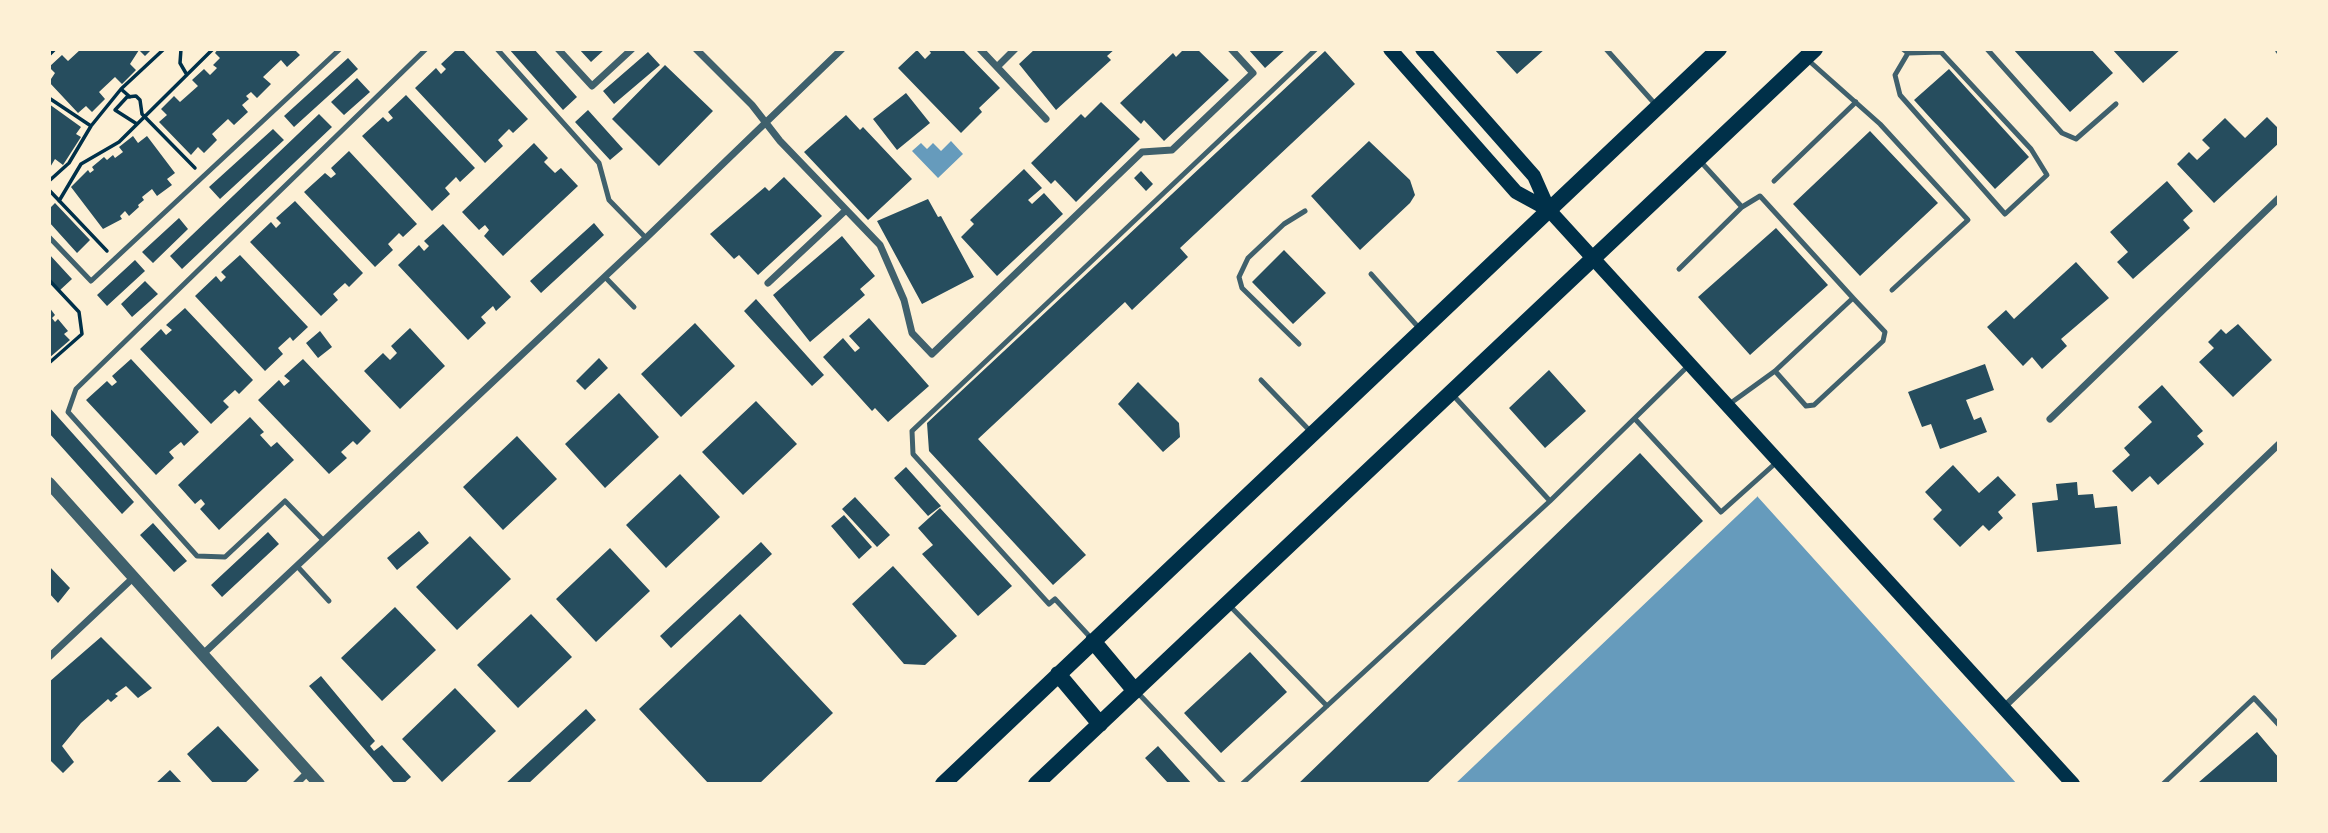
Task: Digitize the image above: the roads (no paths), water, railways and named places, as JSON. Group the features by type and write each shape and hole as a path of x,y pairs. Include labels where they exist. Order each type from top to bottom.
{"main road":[{"path":"1390,49 1516,192 1549,210"},
{"path":"1422,49 1534,176 1549,210 2073,784"},
{"path":"943,784 1718,49"},
{"path":"1036,784 1810,53"},
{"path":"1093,641 1135,691"},
{"path":"1058,674 1100,724"}],"street":[{"path":"558,49 592,86 632,49"},
{"path":"696,49 752,105 765,123 880,245 904,300 912,333 932,354 1143,152 1172,150 1253,73 1231,49"},
{"path":"203,654 605,277 842,49"},
{"path":"980,49 1046,119"},
{"path":"997,67 1015,49"},
{"path":"2050,419 2279,198"},
{"path":"768,283 846,210"},
{"path":"2004,707 2279,444"},
{"path":"51,490 134,577 319,784"},
{"path":"49,657 134,577"},
{"path":"296,784 308,772"}],"lane":[{"path":"49,237 91,281 340,49"},
{"path":"324,541 285,501 225,557 197,556 68,412 76,389 426,49"},
{"path":"497,49 599,163 609,200 646,238"},
{"path":"1093,641 1055,599 1049,604 913,454 912,431 1316,49"},
{"path":"1606,49 1657,107"},
{"path":"1987,49 2062,133 2076,139 2116,104"},
{"path":"1905,51 1941,52 2037,158 2047,175 2005,214 1900,95 1895,75 1905,51"},
{"path":"1810,53 1968,220 1892,290"},
{"path":"1774,181 1856,102"},
{"path":"1698,159 1742,207"},
{"path":"1679,269 1742,207 1760,196 1885,332 1883,341 1814,405 1806,406 1774,370"},
{"path":"1299,344 1242,288 1239,277 1248,258 1284,225 1305,211"},
{"path":"1371,274 1421,330"},
{"path":"605,277 634,307"},
{"path":"1728,405 1774,370 1853,298"},
{"path":"1242,784 1550,501 1691,364"},
{"path":"1261,380 1312,433"},
{"path":"1450,392 1550,501"},
{"path":"1635,419 1721,512 1779,460"},
{"path":"297,566 329,601"},
{"path":"1227,603 1327,706"},
{"path":"1135,691 1224,784"},
{"path":"2163,784 2253,698 2279,725"}],"water":[{"path":"951,141 963,154 938,178 912,151 921,143 927,149 933,143 941,151"},
{"path":"1757,497 2017,784 1455,784"}]}
